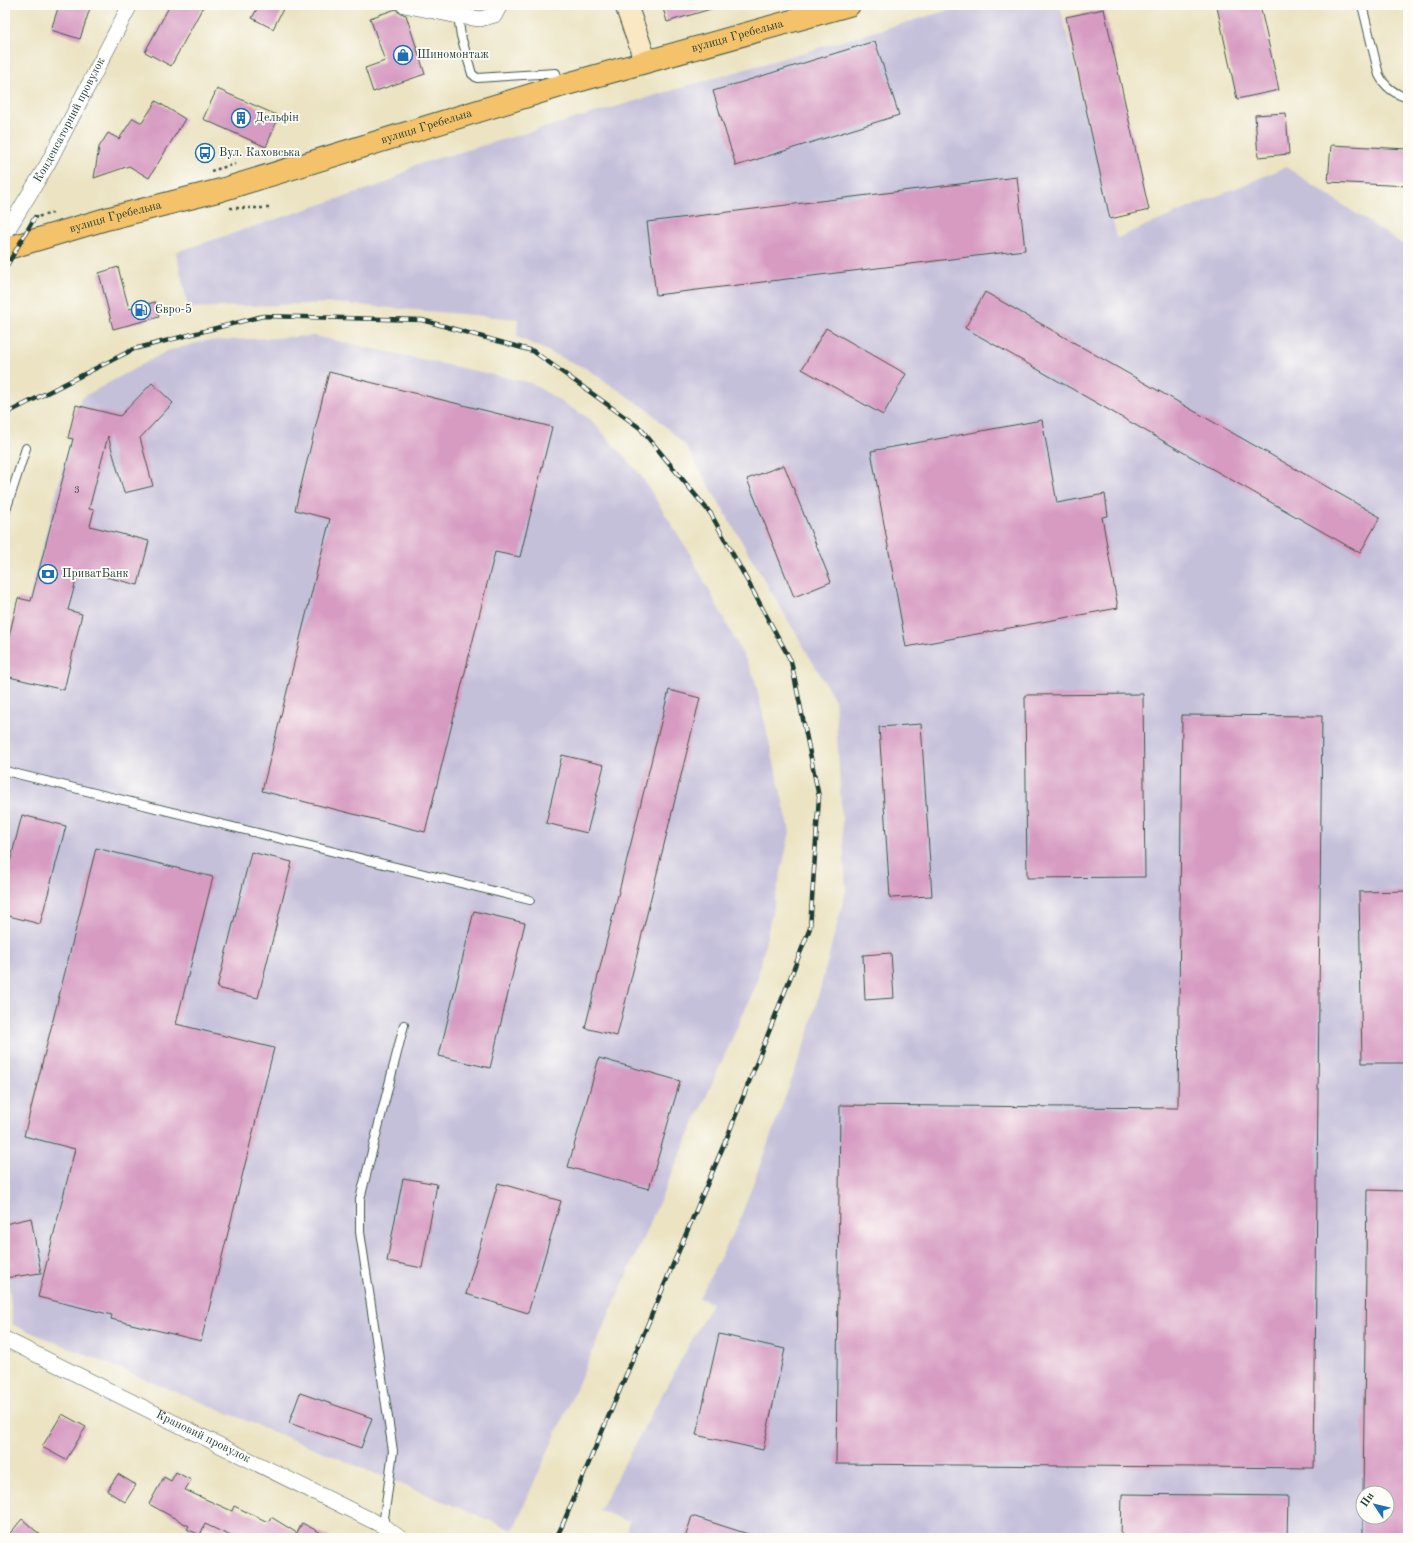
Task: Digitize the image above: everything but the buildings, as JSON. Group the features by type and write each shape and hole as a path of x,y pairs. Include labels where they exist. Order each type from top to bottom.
{"main road":[{"name":"вулиця Гребельна","path":"5,249 106,220 221,190 560,86 642,55 849,5"}],"street":[{"name":"Конденсаторний провулок","path":"5,234 47,165 130,5"},
{"path":"404,5 480,19 494,14 500,5"},
{"path":"626,5 642,55"},
{"name":"Крановий провулок","path":"5,1339 382,1532 400,1538"}],"lane":[{"path":"1362,5 1379,74 1383,83 1391,91 1408,98"},
{"path":"458,16 461,36 472,74 477,78 556,73 560,86"},
{"path":"5,514 26,448"},
{"path":"5,771 530,900"},
{"path":"382,1532 393,1451 360,1232 360,1198 404,1025"}],"path":[{"path":"226,208 272,208"}],"shaded area":[{"path":"966,5 1060,5 1117,238 1286,167 1408,248 1408,1538 624,1538 629,1522 599,1510 712,1303 699,1298 738,1224 808,1035 846,890 835,700 685,445 648,410 587,369 517,337 518,319 335,303 188,308 176,252 389,182 415,165"},
{"path":"314,336 531,383 590,419 640,474 689,552 754,676 790,832 756,985 513,1530 13,1325 5,1248 5,693 81,398 167,351 205,341"}],"railway":[{"path":"5,269 35,217"},
{"path":"5,414 134,349 263,316 422,320 533,351 640,428 711,514 791,661 819,797 810,928 728,1135 556,1538"}],"place":[{"name":"Шиномонтаж","path":"403,55"},
{"name":"Дельфін","path":"241,118"},
{"name":"Вул. Каховська","path":"205,153"},
{"name":"Євро-5","path":"141,310"},
{"name":"ПриватБанк","path":"48,574"}]}
